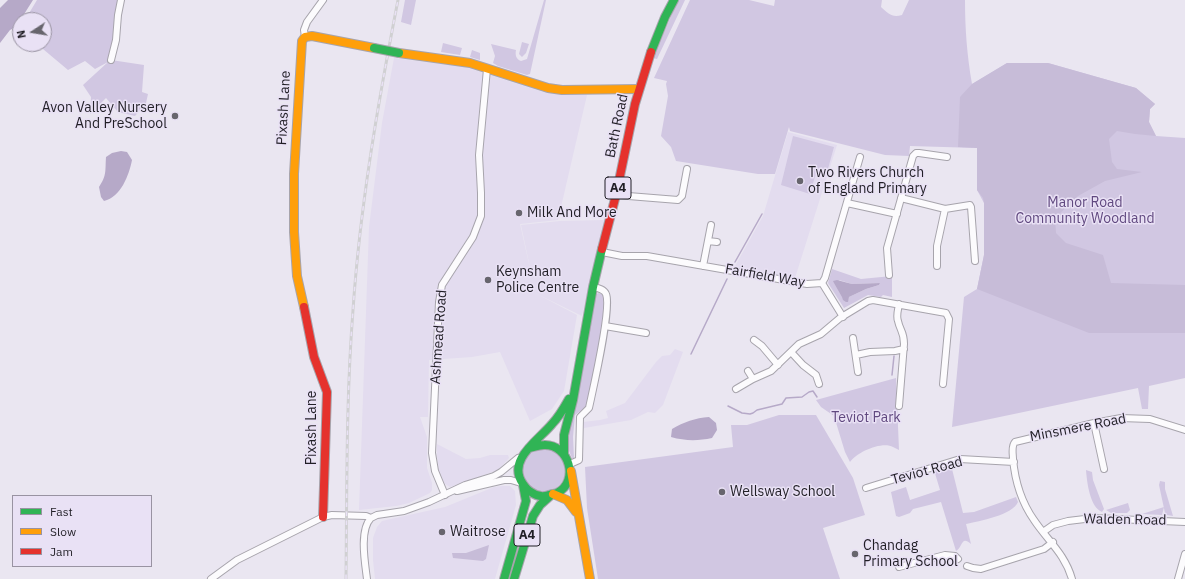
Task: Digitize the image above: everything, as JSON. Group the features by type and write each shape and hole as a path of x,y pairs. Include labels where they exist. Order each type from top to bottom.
{"main road":[{"name":"Bath Road","path":"576,380 593,287 616,195 639,89 657,39 674,0"},
{"path":"305,36 312,36 399,53 470,63 534,85 562,90 639,89"},
{"name":"Pixash Lane","path":"305,36 302,42 300,59 294,174 294,232 297,276 306,320 314,357 328,392 323,517"},
{"name":"A4","path":"504,579 526,502 518,472 518,464 521,456 548,430 560,414 569,399 576,380"},
{"name":"A4","path":"514,579 533,516 540,505 552,495 559,492 567,484 570,466 564,452 564,434 573,400 576,380"},
{"path":"529,448 546,444 555,446 564,452"},
{"path":"570,466 590,579"},
{"path":"522,484 534,494 540,496 561,495 568,498 580,520"}],"street":[{"path":"111,60 116,40 121,0"},
{"path":"305,36 304,30 307,22 324,0"},
{"name":"Ashmead Road","path":"446,494 433,463 438,302 442,285 473,237 480,216 481,192 479,155 487,69"},
{"path":"889,275 886,252 913,156 916,153 947,157"},
{"name":"Fairfield Way","path":"602,252 622,256 648,256 807,284 822,283 825,278 860,157"},
{"path":"616,195 678,200 682,196 688,169"},
{"path":"901,198 945,209 970,205 975,261"},
{"path":"847,203 897,214"},
{"path":"937,266 937,246 945,209"},
{"path":"703,266 711,224"},
{"path":"708,240 717,242"},
{"path":"822,283 843,317"},
{"path":"570,466 579,460 580,417 589,408 605,326 606,295 604,291 593,287"},
{"path":"736,389 771,371 799,344 821,334 843,317 870,300 946,313 949,317 943,384"},
{"path":"899,304 897,319 904,336 899,406"},
{"path":"605,326 646,333"},
{"path":"853,338 858,372"},
{"path":"754,340 762,346 778,365"},
{"path":"856,355 870,352 896,351 904,348"},
{"path":"791,352 803,365 816,375 819,384"},
{"path":"748,371 753,379"},
{"name":"Minsmere Road","path":"1014,462 1013,444 1018,440 1094,423 1121,418 1150,419 1185,430"},
{"path":"1094,423 1104,469"},
{"path":"367,579 365,562 365,528 371,518 377,515 404,511 465,485 494,476 521,456"},
{"name":"Teviot Road","path":"866,488 960,459 1014,462"},
{"path":"1014,462 1019,490 1026,507 1066,562 1072,579"},
{"path":"446,494 504,480 511,480 522,484"},
{"path":"211,579 237,560 323,517 332,515 366,516 371,518"},
{"name":"Walden Road","path":"1043,532 1053,525 1093,518 1185,522"},
{"path":"967,566 981,569 1044,549 1052,542"},
{"path":"1178,579 1185,554"},
{"path":"899,567 945,555 955,556 958,559"}],"shaded area":[{"path":"8,0 33,0 25,12 12,12 12,29 0,43 0,8"},
{"path":"394,58 465,67 543,92 587,95 558,220 520,224 533,282 521,225 560,221 605,220 582,316 535,293 577,315 564,391 552,409 530,421 500,352 472,357 429,360 428,417 420,417 427,437 427,468 432,483 432,490 430,493 409,503 359,510 369,227 382,123"},
{"name":"Manor Road Community Woodland","path":"1007,63 1048,63 1136,88 1155,104 1150,109 1149,122 1156,136 1117,131 1109,139 1112,162 1117,169 1142,172 1105,181 1078,196 1055,218 1056,233 1066,243 1103,255 1111,283 1185,285 1185,333 1089,333 977,289 984,255 984,203 983,198 977,190 977,148 958,147 960,97 972,84"},
{"name":"Two Rivers Church of England Primary","path":"788,132 837,145 795,278 734,268 763,216"},
{"path":"121,151 127,152 132,160 129,172 120,190 110,199 104,201 101,197 99,187 104,176 106,157 112,153"},
{"path":"837,280 852,284 880,283 879,285 849,297 848,302 846,302 843,300 833,281"},
{"path":"675,349 683,352 663,405 655,413 648,412 631,420 584,428 583,422 608,418 606,411 625,403 656,362 662,356 670,355"},
{"path":"709,417 716,423 717,430 712,438 692,440 671,437 672,429 685,422"},
{"path":"437,444 466,459 480,458 490,455 508,455 509,458 498,470 450,487 445,484 439,471"},
{"name":"Waitrose","path":"510,486 515,491 516,505 495,579 375,579 373,538 377,527 382,521 445,507 494,487"},
{"path":"489,545 486,559 483,561 453,558 452,553 466,553"}],"green space":[{"path":"37,0 120,0 111,60 144,65 142,92 148,94 146,103 135,116 118,112 106,98 90,114 91,97 83,85 108,62 95,69 85,61 68,70 47,52 52,52 52,12 30,12"},
{"path":"405,0 416,0 411,25 401,22"},
{"path":"544,0 546,0 530,74 527,75 493,63 495,56 491,44 516,50 516,57 521,61 527,59"},
{"path":"678,0 685,0 657,59 653,58"},
{"path":"690,0 749,0 774,6 775,0 882,0 881,7 893,16 896,16 902,15 909,0 965,0 965,21 972,84 1007,63 1048,63 1136,88 1155,104 1150,109 1149,122 1156,136 1185,138 1185,378 1149,386 1148,409 1142,409 1138,388 952,427 964,297 977,289 984,255 984,203 977,190 977,148 910,146 909,156 885,155 790,131 789,127 775,174 758,174 676,161 671,147 661,136 668,96 667,81 654,78"},
{"path":"522,42 529,44 526,53 522,57 519,54"},
{"path":"443,43 462,48 460,55 441,52"},
{"path":"472,50 480,53 480,60 470,57"},
{"path":"793,136 834,147 826,176 816,173 810,194 781,185"},
{"path":"832,269 861,279 892,276 892,297 883,295 881,297 868,295 844,308 828,283","holes":["839,280 852,284 880,283 879,285 849,297 848,300 843,298"]},
{"path":"595,294 602,294 604,301 602,330 587,406 575,415 573,437 574,458 572,458 569,451 567,431"},
{"name":"Teviot Park","path":"896,378 899,450 883,445 876,446 864,451 853,458 850,462 845,452 834,416 821,407 816,400"},
{"name":"Wellsway School","path":"779,415 816,415 853,478 865,515 823,528 840,579 598,579 587,508 585,467 733,447 731,425 747,425"},
{"path":"549,448 564,460 565,476 559,486 552,490 537,490 525,481 522,473 522,464 530,451"},
{"path":"951,465 963,513 974,512 1016,497 1018,502 1015,507 1003,514 966,524 971,544 964,541 956,551 941,502 913,509 910,513 899,517 896,516 891,492 906,487 910,500 940,490 934,470"},
{"path":"1086,470 1092,472 1093,480 1104,509 1102,512 1092,500 1088,488"},
{"path":"1160,481 1165,482 1165,489 1173,516 1165,513 1159,485"},
{"path":"1128,503 1130,510 1127,513 1111,513 1106,510"},
{"path":"1164,507 1162,515 1142,514"}],"waterway":[{"path":"735,262 762,214"},
{"path":"691,354 727,279"},
{"path":"892,375 894,356"},
{"path":"728,406 742,413 750,414 757,410 782,404 786,398 802,397 809,392 813,391 817,397"}],"railway":[{"path":"346,579 348,411 356,271 365,193 398,0"}],"traffic: fast":[{"path":"651,52 665,17 674,0"},
{"path":"374,48 399,53"},
{"path":"564,453 564,435 573,400 593,287 602,249"},
{"path":"529,448 542,445 553,446 560,450 565,457 570,472 564,487 557,493 542,496 530,491 526,488 519,475 519,467 521,459 526,451 557,418 569,399"},
{"path":"504,579 526,501 523,485"},
{"path":"514,579 533,516 540,505 550,496"}],"traffic: slow":[{"path":"304,307 297,276 294,232 294,174 302,41 305,37 312,36 374,48"},
{"path":"399,53 470,63 548,88 562,90 639,89"},
{"path":"571,471 590,579"},
{"path":"553,494 567,500 576,512"}],"traffic: jam":[{"path":"602,249 616,195 635,104 651,52"},
{"path":"304,307 314,357 327,392 323,517"}],"place":[{"name":"Avon Valley Nursery And PreSchool","path":"175,116"},
{"name":"Two Rivers Church of England Primary","path":"800,181"},
{"name":"Milk And More","path":"519,213"},
{"name":"Keynsham Police Centre","path":"488,280"},
{"name":"Wellsway School","path":"722,492"},
{"name":"Waitrose","path":"442,532"},
{"name":"Chandag Primary School","path":"855,554"}]}
